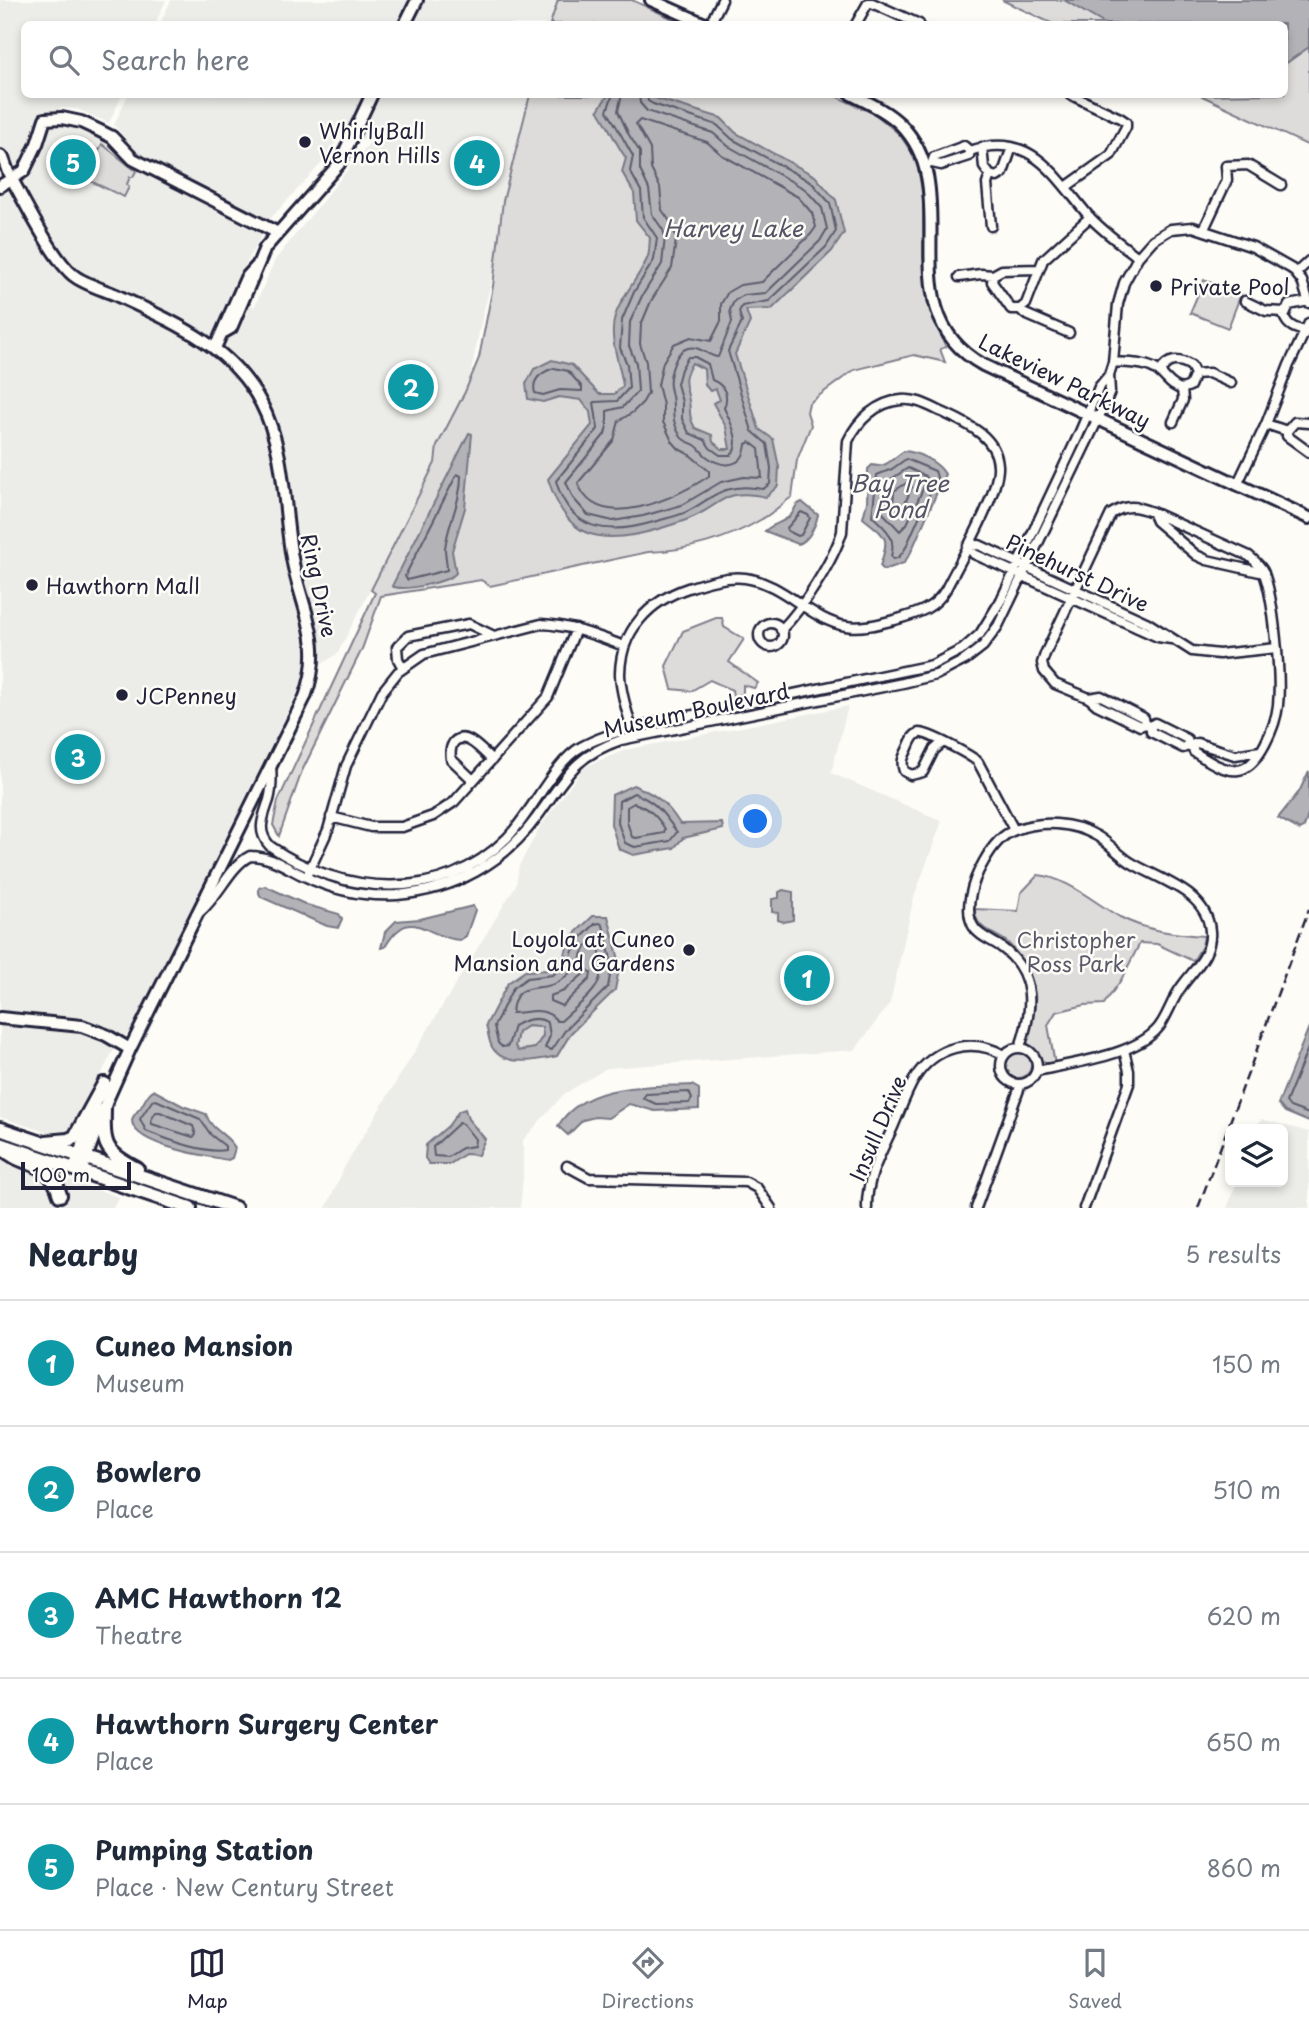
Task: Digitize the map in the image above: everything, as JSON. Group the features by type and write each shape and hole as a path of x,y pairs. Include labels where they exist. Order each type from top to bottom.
{"main road":[{"path":"4,1131 43,1142 75,1137 104,1084"},
{"path":"104,1109 106,1146 119,1159 168,1185"},
{"path":"4,1131 235,1208"},
{"path":"0,1145 190,1208"},
{"path":"0,1145 11,1156 49,1171 56,1181 60,1195"}],"street":[{"path":"406,21 416,0"},
{"path":"651,0 700,21"},
{"path":"709,21 722,0"},
{"path":"858,21 868,3 872,2 913,21"},
{"path":"215,348 246,278 256,267 265,248 339,164 370,98"},
{"name":"Lakeview Parkway","path":"858,98 888,114 901,125 929,164 931,289 947,332 962,349 979,363 1309,518"},
{"path":"1066,187 1111,155 1126,127 1126,122 1120,118 1078,98"},
{"path":"0,186 6,173 24,171 45,119 62,118 81,122 111,136 133,159 148,168 278,233"},
{"path":"929,164 934,157 964,146 970,151 991,145 1012,147 1030,153 1046,164 1090,217 1138,257"},
{"path":"982,147 984,167 990,175 997,177 1003,173 1012,147"},
{"name":"Ring Drive","path":"0,156 3,158 6,173 71,274 170,321 215,348 247,381 271,425 281,467 295,576 310,620 313,641 314,655 309,688 130,1049 82,1156"},
{"path":"1204,229 1227,180 1226,166 1248,165 1281,185"},
{"path":"990,175 987,184 990,226"},
{"path":"993,275 992,282 1008,306 1013,311 1020,309 1026,304 1043,260 1090,217"},
{"path":"1109,375 1113,362 1118,304 1124,283 1138,257 1153,240 1171,229 1204,229 1264,251 1296,273 1302,281 1309,302 1289,305 1284,312"},
{"path":"1296,273 1309,261"},
{"path":"959,277 993,275 1002,270 1039,269"},
{"path":"1245,301 1266,311 1284,312"},
{"path":"1020,309 1069,333"},
{"path":"1237,485 1266,424 1289,365 1308,329 1287,323 1284,312"},
{"path":"1113,362 1138,363 1160,372 1168,382 1182,389 1190,386 1195,374 1188,363 1175,360 1165,364 1160,372"},
{"path":"1195,374 1209,373 1231,383"},
{"name":"Museum Boulevard","path":"200,912 211,903 235,867 250,856 260,856 277,862 329,887 371,895 422,892 468,877 487,866 522,836 568,772 601,747 634,737 903,683 936,675 965,660 983,646 998,626 1087,414 1099,387 1109,375"},
{"name":"Museum Boulevard","path":"1022,565 1098,419 1110,392 1109,375"},
{"path":"1173,422 1184,400 1182,389"},
{"path":"634,737 621,686 624,646 646,611 661,598 713,580 745,578 764,582 802,603 835,623 848,627 869,626 931,607 940,599 994,488 998,466 995,450 985,437 971,425 920,402 903,399 886,403 863,418 848,441 839,543 802,603 781,630"},
{"path":"1309,423 1295,422 1287,431 1287,436 1309,452"},
{"path":"1266,424 1287,431"},
{"path":"1125,506 1152,512 1249,556 1264,573 1277,648 1278,706 1256,761 1247,768 1236,771 1224,768 1194,752 1187,739 1155,723 1148,725 1144,718 1101,696 1089,698 1055,684 1044,671 1045,654 1111,514 1125,506"},
{"path":"1152,512 1156,521 1196,555 1264,573"},
{"name":"Pinehurst Drive","path":"968,545 979,545 1022,565 1073,595 1158,638 1171,639 1192,651 1219,654 1277,648"},
{"name":"Pinehurst Drive","path":"968,545 974,554 1018,575 1073,595"},
{"name":"Museum Boulevard","path":"271,766 273,779 261,820 264,839 278,851 335,878 358,884 391,887 422,882 457,871 506,839 523,820 563,762 579,748 599,738 631,728 932,665 963,649 980,634 1018,575"},
{"path":"403,668 398,659 397,647 408,636 469,624 492,635"},
{"path":"305,877 328,830 346,766 382,692 403,668 424,654 541,624 557,624 576,629 624,646"},
{"path":"331,817 371,827 402,827 423,821 444,810 548,697 576,629"},
{"path":"942,743 934,750 923,772 911,775 904,771 903,759 916,734 928,734 969,754 978,762 1014,830"},
{"path":"473,780 451,758 450,753 456,740 463,738 470,741 492,760"},
{"path":"1190,745 1197,743 1235,755 1260,751"},
{"path":"1020,1047 1030,1014 1030,997 1023,972 1009,953 975,928 970,914 970,899 981,865 997,842 1014,830 1040,824 1063,824 1084,829 1099,837 1128,861 1190,894 1204,911 1209,925 1208,949 1200,964 1181,987 1160,1026 1139,1045 1037,1071 1031,1080 1021,1084 1011,1082 1003,1075 1000,1065 1004,1055 1011,1049 1020,1047 1026,1048 1034,1055 1037,1071"},
{"path":"0,1018 82,1026 106,1035 130,1049"},
{"name":"Insull Drive","path":"867,1208 871,1177 915,1078 929,1061 947,1050 962,1046 980,1045 1004,1055"},
{"name":"Ring Drive","path":"78,1171 104,1084 130,1049"},
{"path":"1084,1208 1129,1084 1125,1050"},
{"path":"976,1208 1021,1084"},
{"path":"567,1166 589,1178 746,1182 757,1188 771,1208"}],"shaded area":[{"name":"Hawthorn Mall","path":"0,0 166,0 156,21 21,21 21,98 121,98 109,123 77,109 59,108 177,191 213,209 221,193 179,178 144,160 114,125 127,98 537,98 482,318 466,396 433,467 338,653 306,675 131,1030 115,1047 74,1128 69,1134 58,1136 0,1117","holes":["340,132 370,142 275,260 254,308 236,282 271,218 328,156"]},
{"path":"171,0 562,0 557,21 161,21"},
{"name":"Loyola at Cuneo Mansion and Gardens","path":"848,706 831,773 942,821 914,897 890,1003 855,1050 607,1068 564,1094 523,1140 520,1208 326,1208 345,1166 516,885 519,866 540,827 584,767 625,750"},
{"path":"1261,1119 1279,1124 1259,1124"},
{"path":"1288,1126 1309,1132 1309,1208 1227,1208 1235,1187 1288,1187"},
{"path":"0,1156 119,1197 113,1208 0,1208"}],"green space":[{"path":"558,0 632,0 678,21 551,21"},
{"path":"1002,0 1309,0 1309,146 1206,98 1288,98 1288,21 1047,21"},
{"path":"529,98 840,98 875,114 899,134 917,160 923,198 923,257 928,305 946,347 940,349 945,362 914,355 854,370 809,403 807,412 811,425 797,460 792,497 766,517 736,532 692,546 648,552 490,586 481,580 381,596 362,649 302,771 279,836 273,825 278,801 375,593 371,590 435,463 437,446 479,358 493,286 503,201"},
{"path":"102,144 136,171 133,177 130,177 124,197 86,179"},
{"path":"1204,280 1241,294 1228,328 1190,313"},
{"path":"722,618 724,627 744,639 729,662 758,683 754,688 743,685 743,694 733,697 732,690 710,680 691,691 672,689 666,666 683,631"},
{"name":"Christopher Ross Park","path":"1038,875 1070,886 1120,917 1140,926 1171,933 1204,936 1202,946 1193,961 1157,944 1140,943 1121,980 1104,1004 1085,1005 1056,1012 1048,1025 1055,1064 1038,1058 1027,1042 1035,1000 1034,988 1025,966 1007,942 981,926 975,909 1018,911 1021,893"},
{"path":"527,1026 542,1027 543,1036 535,1048 517,1051 515,1046 518,1032"},
{"path":"1018,1052 1027,1056 1031,1065 1027,1074 1018,1078 1009,1074 1005,1065 1009,1056"}],"water":[{"path":"1064,0 1309,0 1309,47 1288,62 1288,21 1100,21"},
{"name":"Harvey Lake","path":"606,98 655,98 721,118 736,133 815,176 836,200 844,233 832,251 772,309 746,310 750,322 735,354 759,429 773,439 779,467 778,486 766,497 730,496 686,520 622,537 596,536 578,528 561,509 548,479 592,425 590,412 581,400 559,397 543,402 528,399 526,384 534,369 552,360 572,365 599,394 614,394 623,386 613,325 622,301 647,259 650,238 636,220 634,193 622,172 626,158 598,110","holes":["692,363 704,369 705,385 710,391 716,389 720,400 713,403 726,427 730,449 722,449 713,442 712,435 695,428 691,420 685,378"]},
{"path":"469,433 472,434 465,508 452,551 456,573 444,580 425,585 406,588 392,586"},
{"name":"Bay Tree Pond","path":"904,451 927,458 945,474 911,552 904,563 884,570 880,566 885,549 884,538 863,518 867,502 868,469 872,465 886,464"},
{"path":"802,502 818,515 814,528 805,540 798,544 765,531 788,518"},
{"path":"1309,771 1309,812 1304,827 1300,830 1278,818 1299,792"},
{"path":"633,785 660,800 680,824 722,823 723,829 683,838 674,848 633,855 619,849 611,824 612,795"},
{"path":"265,886 307,905 339,914 342,919 338,928 327,926 261,897 259,888"},
{"path":"779,892 793,892 793,920 784,922 778,920 778,913 772,912 772,899 779,898"},
{"path":"473,906 475,910 466,936 460,940 411,925 403,927 381,948 385,932 396,921 420,919"},
{"path":"593,916 608,916 620,964 615,990 571,1033 557,1056 522,1061 497,1054 489,1040 486,1025 508,983 525,971 549,970 565,955 569,939","holes":["527,1026 542,1027 543,1036 535,1048 518,1051 515,1046 518,1032"]},
{"path":"1309,1027 1309,1122 1285,1112 1278,1104"},
{"path":"692,1085 699,1089 699,1109 655,1111 629,1104 608,1118 583,1120 568,1135 558,1126 584,1101 600,1094 637,1087"},
{"path":"153,1090 183,1106 206,1114 212,1125 235,1148 232,1158 228,1160 189,1152 144,1137 135,1129 132,1120"},
{"path":"465,1109 468,1119 485,1139 478,1155 465,1154 450,1164 429,1164 425,1158 426,1145 448,1126 459,1111"}],"railway":[{"path":"1198,1208 1309,909"}],"place":[{"name":"WhirlyBall Vernon Hills","path":"305,142"},
{"name":"Pumping Station","path":"73,162"},
{"name":"Hawthorn Surgery Center","path":"477,163"},
{"name":"Private Pool","path":"1156,286"},
{"name":"Bowlero","path":"411,387"},
{"name":"Hawthorn Mall","path":"32,585"},
{"name":"JCPenney","path":"122,695"},
{"name":"AMC Hawthorn 12","path":"78,757"},
{"name":"Loyola at Cuneo Mansion and Gardens","path":"689,950"},
{"name":"Cuneo Mansion","path":"807,978"}]}
